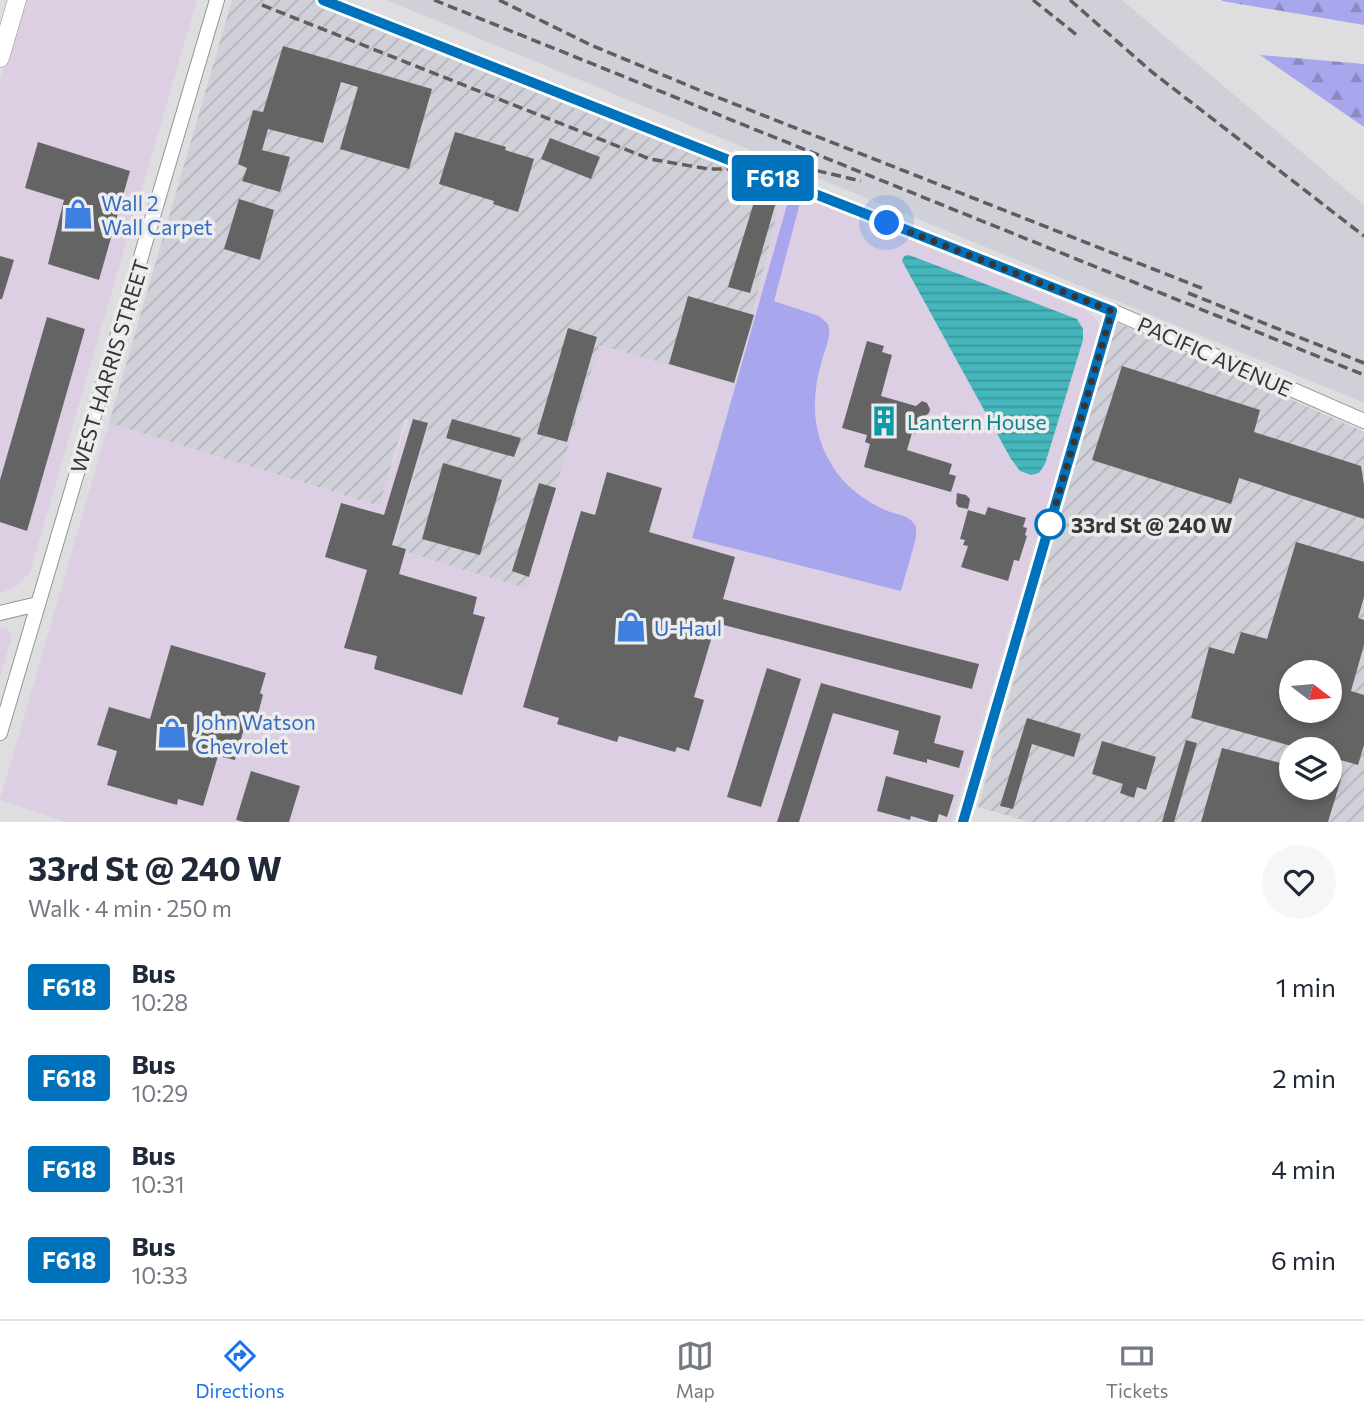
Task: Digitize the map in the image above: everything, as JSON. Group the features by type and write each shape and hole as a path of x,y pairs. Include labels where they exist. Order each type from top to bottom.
{"street":[{"path":"0,58 17,0"},
{"name":"WEST HARRIS STREET","path":"0,733 217,0"},
{"name":"PACIFIC AVENUE","path":"323,0 1112,311 1364,421"},
{"path":"963,822 1112,311"},
{"path":"0,613 38,604"}],"shaded area":[{"path":"24,0 197,0 30,572 17,586 0,593 0,81"},
{"path":"232,0 314,0 783,190 735,383 599,345 525,588 394,548 429,425 405,419 379,506 109,423"},
{"path":"386,0 1122,0 1364,205 1364,403"},
{"path":"783,190 1087,311 1098,321 1099,330 952,822 66,822 0,800 109,423 378,506 408,419 429,425 599,345 735,383"},
{"path":"909,255 1077,319 1083,329 1083,340 1045,464 1039,473 1031,475 1020,471 1011,459 902,261 904,256"},
{"path":"1116,322 1364,432 1364,822 1029,822 978,807"},
{"path":"4,627 12,636 0,677 0,628"}],"green space":[{"path":"1364,0 1364,25 1222,1"},
{"path":"1260,55 1364,64 1364,127"},
{"path":"789,198 800,203 774,301 819,316 828,324 829,338 816,390 818,433 829,460 847,484 870,502 906,517 916,526 916,538 901,591 692,538"}],"building":[{"path":"283,46 432,89 409,169 340,149 358,87 341,82 323,143 268,129 262,150 290,157 280,192 242,181 247,168 238,164 253,110 263,112"},
{"path":"455,132 506,147 505,150 534,159 518,212 493,204 494,201 439,184"},
{"path":"550,138 600,157 591,179 541,159"},
{"path":"38,142 130,171 99,280 48,264 64,200 25,188"},
{"path":"758,189 778,195 750,293 728,287"},
{"path":"239,199 274,210 260,260 224,249"},
{"path":"0,256 14,260 2,299 0,299"},
{"path":"688,296 754,315 734,383 669,364"},
{"path":"47,317 85,329 27,531 0,522 0,480"},
{"path":"568,328 597,337 567,442 537,434"},
{"name":"Lantern House","path":"867,341 884,346 882,352 892,355 881,396 916,406 922,401 927,403 929,413 922,426 918,425 916,434 912,433 907,450 952,464 949,474 956,476 951,492 864,467 870,444 865,442 867,435 842,428"},
{"path":"1122,366 1260,410 1254,432 1361,466 1364,519 1239,478 1231,504 1092,460"},
{"path":"413,419 428,423 392,545 406,549 399,574 477,597 473,614 485,617 462,695 374,669 377,656 344,648 367,570 325,557 341,503 384,515"},
{"path":"452,419 521,438 514,457 446,438"},
{"path":"443,463 502,480 480,555 422,539"},
{"name":"U-Haul","path":"607,472 662,488 649,532 735,557 723,599 979,664 972,689 716,623 694,697 704,700 689,751 677,747 675,752 619,736 617,742 557,724 559,718 523,707 581,511 595,515"},
{"path":"539,483 556,488 529,577 512,571"},
{"path":"957,493 970,499 968,509 958,507"},
{"path":"988,507 1026,518 1023,527 1027,528 1027,536 1019,561 1014,560 1008,581 961,567 968,546 963,545 965,540 960,539 968,510 985,515"},
{"path":"1296,542 1364,562 1364,597 1358,618 1364,620 1364,645 1351,691 1364,695 1364,745 1358,765 1342,760 1342,737 1279,737 1279,743 1191,718 1209,647 1234,654 1241,632 1267,639"},
{"name":"John Watson Chevrolet","path":"171,645 266,673 256,721 247,718 235,760 218,756 203,806 178,799 177,805 107,785 117,751 97,745 109,707 150,719"},
{"path":"767,668 801,679 761,807 727,797"},
{"path":"821,683 941,716 934,743 964,751 959,768 927,759 927,763 893,754 899,731 833,713 799,822 777,822"},
{"path":"1027,718 1081,734 1074,757 1032,744 1013,809 1000,806"},
{"path":"1186,740 1197,743 1174,822 1162,822"},
{"path":"1102,741 1156,757 1146,790 1137,787 1134,798 1120,793 1123,784 1092,774"},
{"path":"1222,748 1279,763 1279,800 1335,800 1328,822 1201,822"},
{"path":"251,771 300,786 289,822 236,820"},
{"path":"886,776 954,795 947,817 939,814 937,822 931,822 911,816 910,820 877,811"}],"railway":[{"path":"434,0 1364,375"},
{"path":"499,0 593,46 699,90 1204,289"},
{"path":"1033,0 1078,36"},
{"path":"1070,0 1152,72 1364,236"},
{"path":"262,5 650,159 709,169 814,170 861,181"},
{"path":"1188,293 1364,363"}],"bus line":[{"name":"F618","path":"323,0 1112,311 963,822"}],"place":[{"name":"Wall 2 Wall Carpet","path":"78,214"},
{"name":"Lantern House","path":"884,421"},
{"name":"33rd St @ 240 W","path":"1050,524"},
{"name":"U-Haul","path":"631,627"},
{"name":"John Watson Chevrolet","path":"172,733"}],"route":[{"path":"887,223 1112,311 1050,524"}]}
